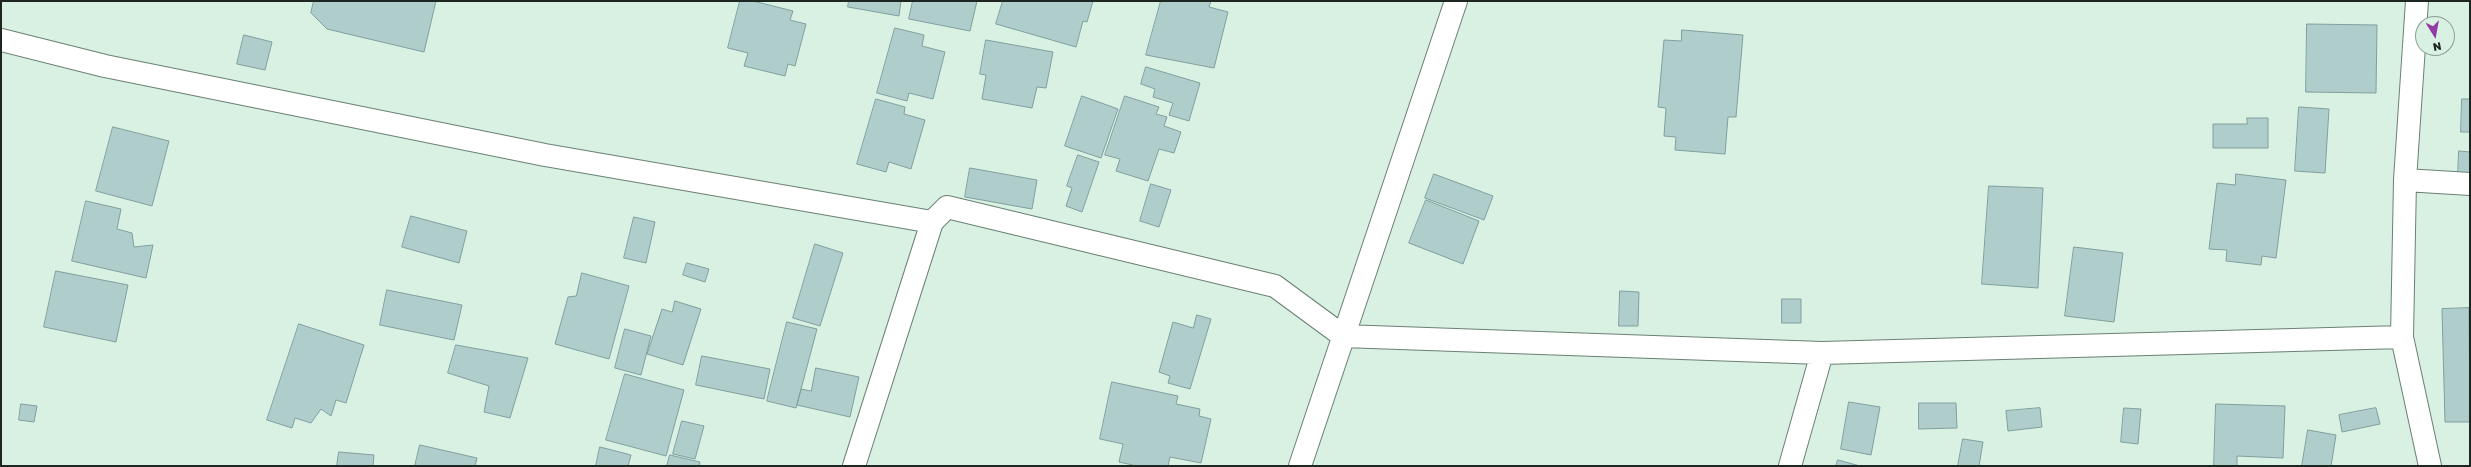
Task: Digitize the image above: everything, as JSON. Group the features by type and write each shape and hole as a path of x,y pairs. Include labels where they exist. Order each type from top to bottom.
{"street":[{"path":"1300,466 1456,1"},
{"path":"2417,1 2405,180 2402,337 2430,466"},
{"path":"1,40 105,66 545,155 932,222"},
{"path":"2405,180 2470,184"},
{"path":"854,466 932,222 947,207 1275,286 1343,336 1822,353 2402,337"},
{"path":"1790,466 1822,353"}],"building":[{"path":"314,1 436,1 424,52 327,29 311,13"},
{"path":"740,1 753,1 793,11 790,20 806,24 795,66 788,64 785,76 744,66 748,53 728,48"},
{"path":"849,1 901,1 899,16 848,7"},
{"path":"913,1 977,1 970,31 909,19"},
{"path":"1003,1 1093,1 1087,22 1083,21 1076,47 996,24"},
{"path":"1161,1 1211,1 1209,7 1228,12 1214,68 1146,55"},
{"path":"2307,24 2377,25 2376,93 2306,92"},
{"path":"895,28 924,35 922,46 945,52 933,99 909,93 907,101 877,93"},
{"path":"1682,30 1743,35 1736,117 1728,117 1725,154 1675,150 1676,137 1664,136 1666,108 1658,107 1664,40 1681,41"},
{"path":"244,35 272,42 265,70 237,64"},
{"path":"986,40 1053,52 1046,88 1037,87 1032,108 982,99 986,75 980,74"},
{"path":"1146,67 1200,83 1189,121 1169,115 1173,103 1153,97 1155,89 1141,84"},
{"path":"1082,96 1118,109 1101,158 1065,146"},
{"path":"1125,96 1159,107 1156,114 1167,117 1164,126 1181,132 1174,153 1159,149 1148,181 1116,171 1120,159 1105,155"},
{"path":"876,99 905,107 904,114 925,120 911,169 889,162 886,172 857,164"},
{"path":"2462,99 2470,99 2470,132 2461,132"},
{"path":"2299,107 2329,109 2325,173 2295,171"},
{"path":"2247,118 2268,118 2268,148 2213,148 2213,124 2247,124"},
{"path":"113,127 169,141 152,206 96,191"},
{"path":"2459,151 2470,152 2470,176 2458,175"},
{"path":"1078,155 1099,162 1082,212 1066,206 1072,188 1067,186"},
{"path":"970,168 1037,180 1032,209 965,197"},
{"path":"1434,174 1493,196 1484,220 1425,198"},
{"path":"2236,174 2286,180 2276,258 2262,256 2261,265 2226,261 2227,250 2209,249 2217,183 2235,185"},
{"path":"1151,184 1171,190 1159,227 1140,221"},
{"path":"1989,186 2043,188 2038,288 1982,284"},
{"path":"1426,200 1479,221 1463,264 1409,243"},
{"path":"86,201 121,209 117,229 132,233 134,247 153,245 146,278 72,261"},
{"path":"411,216 467,231 459,263 402,247"},
{"path":"634,217 655,222 646,263 624,258"},
{"path":"815,244 843,253 820,326 793,318"},
{"path":"2074,247 2123,253 2114,322 2065,316"},
{"path":"687,263 709,269 705,282 683,275"},
{"path":"56,271 128,285 116,342 44,327"},
{"path":"582,273 629,286 609,359 555,344 568,297 576,296"},
{"path":"387,290 462,305 454,340 380,325"},
{"path":"1620,291 1639,292 1638,326 1619,326"},
{"path":"1782,299 1801,299 1801,323 1782,323"},
{"path":"675,301 701,309 683,365 647,354 662,309 672,312"},
{"path":"2469,308 2470,422 2445,422 2442,309"},
{"path":"1197,315 1211,319 1190,389 1168,383 1170,376 1159,372 1173,322 1193,328"},
{"path":"787,322 817,329 796,408 767,401"},
{"path":"299,324 364,345 346,403 336,400 331,416 321,409 311,423 295,418 292,428 267,420"},
{"path":"625,329 651,336 641,375 615,368"},
{"path":"456,345 528,358 510,418 484,412 489,386 448,373"},
{"path":"702,356 770,369 764,399 696,385"},
{"path":"816,368 859,377 850,417 797,405 801,389 811,391"},
{"path":"625,374 684,390 666,456 606,440"},
{"path":"1112,382 1178,396 1176,404 1200,409 1199,416 1211,419 1201,463 1170,457 1168,466 1137,466 1119,462 1123,444 1100,439"},
{"path":"1849,402 1880,407 1871,455 1841,449"},
{"path":"1919,403 1956,403 1957,428 1919,429"},
{"path":"21,404 37,406 34,422 19,420"},
{"path":"2216,404 2285,406 2283,458 2237,456 2237,466 2214,466"},
{"path":"2040,408 2042,427 2008,431 2006,411"},
{"path":"2124,408 2141,409 2138,444 2121,442"},
{"path":"2376,408 2380,424 2342,432 2339,415"},
{"path":"682,421 704,426 695,459 673,454"},
{"path":"2308,430 2336,435 2331,466 2302,466"},
{"path":"1963,439 1983,442 1979,466 1958,466"},
{"path":"420,445 477,458 475,466 415,466"},
{"path":"600,447 631,455 628,466 596,466"},
{"path":"339,452 374,455 373,466 337,466"},
{"path":"670,455 700,462 699,466 667,466"},
{"path":"1838,460 1860,466 1836,466"}]}
